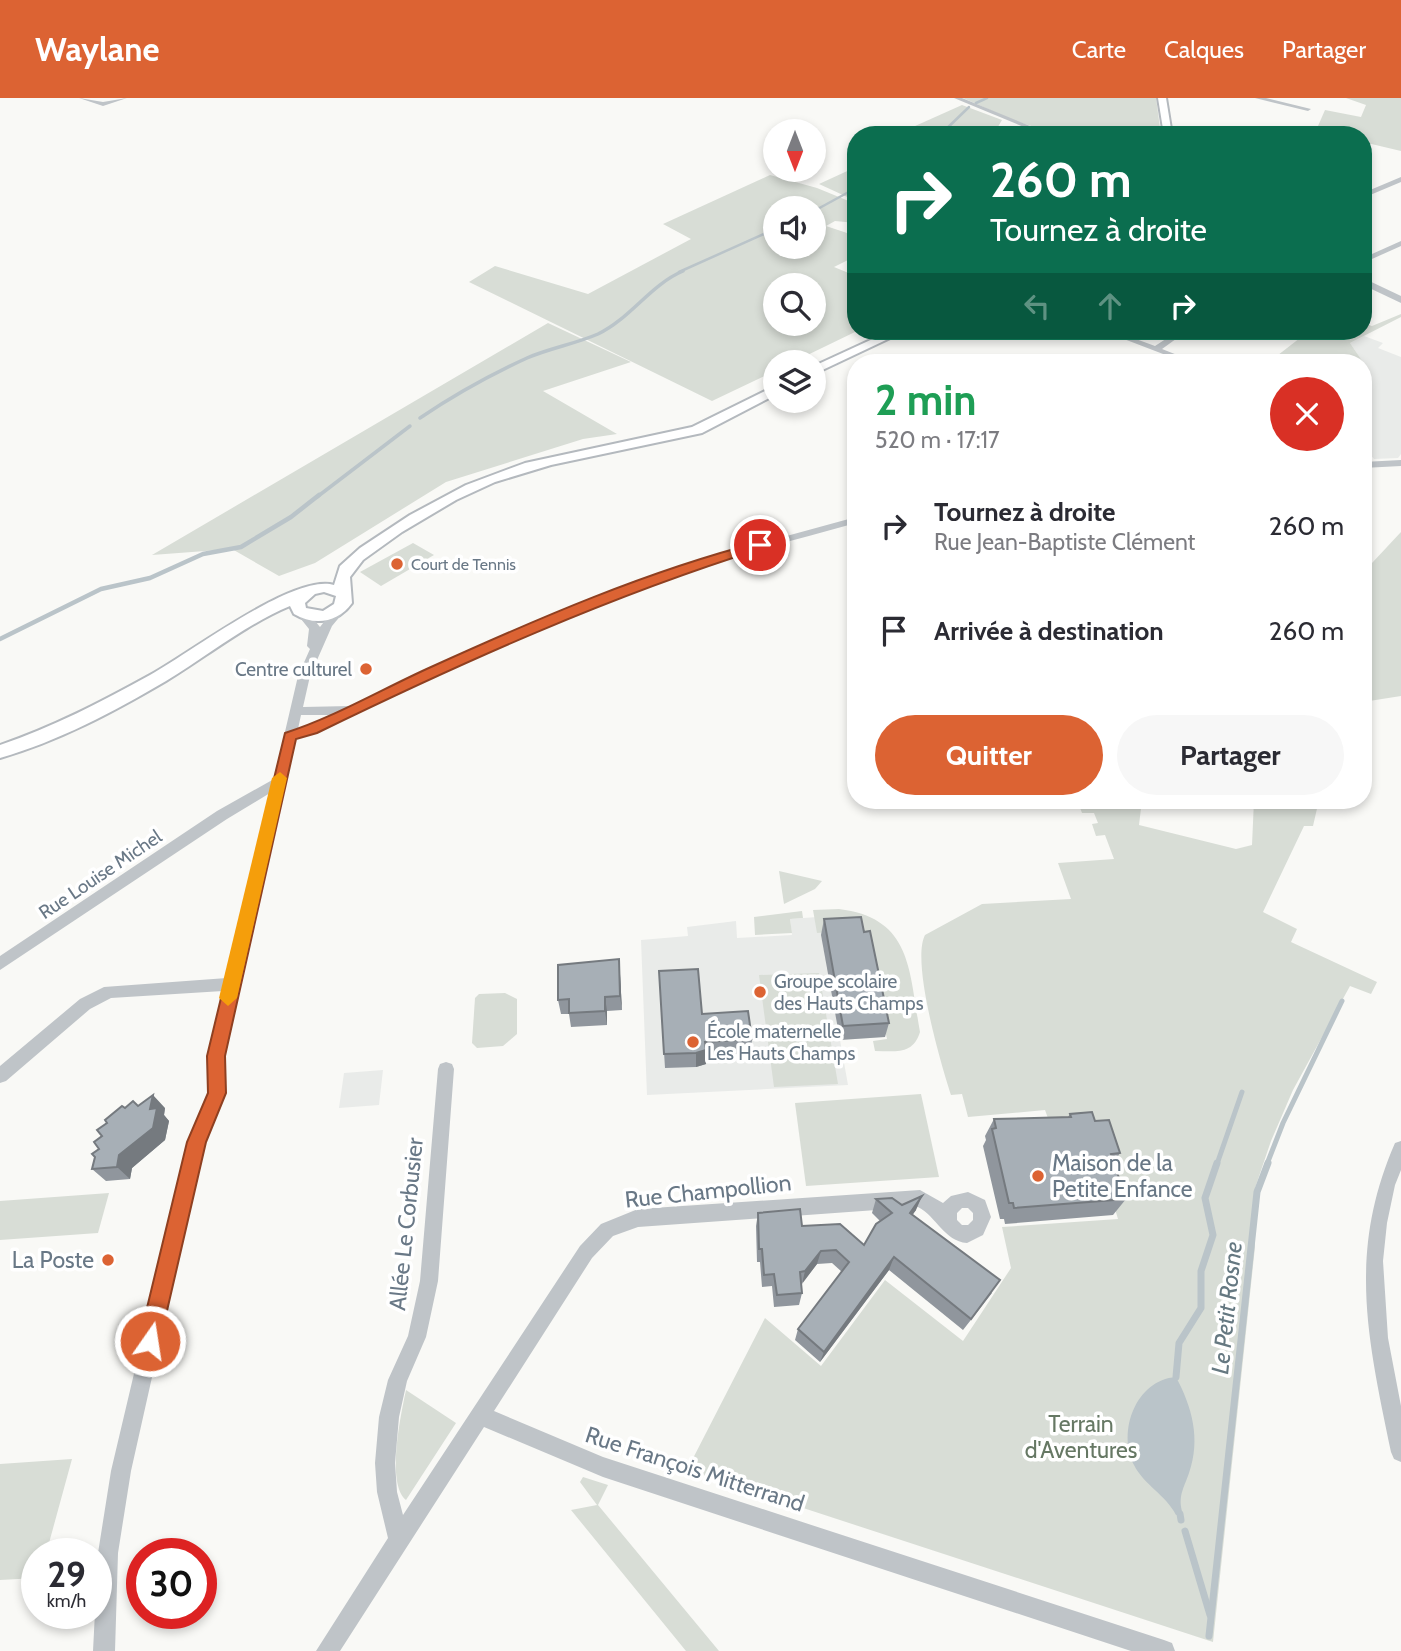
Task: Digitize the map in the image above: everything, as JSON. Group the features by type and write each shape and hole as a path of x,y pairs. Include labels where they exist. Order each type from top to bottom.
{"main road":[{"path":"1161,98 1166,126"},
{"path":"868,343 872,340"},
{"path":"826,364 876,340"},
{"path":"303,614 297,605 306,593 352,554 418,516 481,488 568,457 695,430 729,416 763,396"},
{"path":"342,601 341,582 345,570 363,552 390,533"},
{"path":"0,752 59,731 200,651 271,607 330,587 342,601"},
{"path":"229,633 274,614 290,611 321,617 342,601"}],"street":[{"path":"82,98 103,104 124,98"},
{"path":"957,98 1027,126"},
{"path":"1258,98 1308,109"},
{"path":"1372,192 1401,179"},
{"path":"1372,257 1399,246"},
{"path":"1372,286 1401,300"},
{"path":"1132,340 1169,354"},
{"path":"1156,349 1170,340"},
{"path":"1372,465 1401,463"},
{"path":"290,736 356,709 494,644 626,591 736,552 847,522"},
{"path":"310,657 342,601"},
{"path":"104,1651 108,1553 121,1471 196,1142 217,1093 216,1056 231,984 244,940 295,711 316,633 310,620 303,614"},
{"path":"295,711 356,709"},
{"name":"Rue Louise Michel","path":"0,964 222,815 279,782"},
{"name":"Rue Louise Michel","path":"222,815 254,803 274,802"},
{"path":"0,1076 96,998 109,992 231,984"},
{"name":"Allée Le Corbusier","path":"399,1540 387,1492 385,1463 389,1417 398,1380 416,1337 429,1281 446,1069"},
{"path":"1401,1149 1380,1211 1374,1271 1378,1336 1401,1452"},
{"name":"Rue Champollion","path":"480,1415 586,1252 607,1230 623,1221 920,1198 934,1206 948,1221"},
{"path":"327,1651 480,1415"},
{"name":"Rue François Mitterrand","path":"480,1415 603,1467 1164,1651"}],"shaded area":[{"path":"1372,339 1383,343 1378,348 1401,357 1401,454 1398,458 1374,459 1372,457 1372,354 1358,354 1350,343"},
{"name":"Groupe scolaire des Hauts Champs","path":"817,917 821,933 857,933 867,947 885,1037 840,1040 848,1085 647,1095 641,940 688,936 687,927 736,921 737,938 792,935 790,919"},
{"path":"383,1070 379,1105 339,1108 344,1073"},
{"path":"1176,1377 1190,1412 1194,1448 1181,1498 1183,1514 1176,1515 1138,1472 1129,1452 1128,1437 1129,1423 1141,1397 1150,1387 1162,1380"}],"green space":[{"path":"963,98 1156,98 1160,126 1031,126"},
{"path":"1346,98 1401,98 1401,151 1372,144 1372,126 1318,126 1325,110 1361,117 1366,105"},
{"path":"962,105 1002,120 998,126 915,126"},
{"path":"847,171 847,197 819,184"},
{"path":"763,178 763,182 795,182 847,200 847,222 835,221 826,226 847,233 847,260 834,267 847,272 847,336 818,350 763,350 763,377 712,401 469,282 495,266 588,294 691,239 663,224"},
{"path":"1401,314 1401,317 1372,332 1372,326"},
{"path":"548,323 631,362 543,391 617,434 583,439 446,482 315,563 279,576 232,549 152,555"},
{"path":"1297,340 1356,340 1350,343 1358,354 1279,354"},
{"path":"1401,532 1401,696 1372,701 1372,563"},
{"name":"Court de Tennis","path":"413,543 434,555 381,586 360,572"},
{"name":"Terrain d'Aventures","path":"1080,809 1141,809 1139,825 1236,849 1252,845 1254,809 1317,809 1313,826 1304,826 1263,912 1297,929 1291,942 1377,982 1371,994 1350,986 1293,1090 1255,1188 1255,1247 1213,1642 687,1470 765,1318 821,1366 885,1280 963,1341 1011,1268 1002,1227 1118,1219 1105,1176 1049,1121 1045,1110 968,1117 962,1094 951,1095 946,1080 929,1014 922,967 925,935 982,904 1071,899 1058,863 1114,859 1105,835 1096,836 1092,824 1098,823 1094,813 1082,813"},
{"path":"779,871 822,881 815,889 784,904"},
{"path":"839,909 863,914 881,924 894,936 903,951 909,969 920,1032 913,1045 908,1048 875,1051 873,1041 887,1039 867,947 857,930 817,933 813,910"},
{"path":"802,911 803,918 790,919 792,933 755,935 754,917"},
{"path":"819,973 838,1084 774,1087 759,975"},
{"path":"505,993 517,999 517,1034 503,1046 477,1048 472,1043 475,998 479,994"},
{"path":"921,1094 939,1177 806,1186 795,1103"},
{"path":"109,1193 98,1233 0,1240 0,1201"},
{"path":"406,1390 456,1423 406,1500 400,1491 396,1464"},
{"path":"72,1459 50,1538 21,1538 21,1579 0,1580 0,1464"},
{"path":"583,1477 608,1485 598,1505 719,1651 686,1651 571,1510 597,1505 580,1482"}],"building":[{"path":"861,917 864,932 870,931 889,1023 843,1026 824,919"},
{"path":"619,959 620,996 605,997 605,1011 569,1013 569,999 558,1000 558,965"},
{"path":"698,969 702,1014 748,1011 752,1039 705,1042 706,1050 696,1053 664,1054 659,971"},
{"path":"153,1095 150,1109 157,1108 153,1128 119,1155 117,1167 92,1169 95,1157 92,1154 99,1149 94,1142 102,1136 97,1130 107,1123 105,1120 122,1106 125,1108 133,1101 138,1106"},
{"name":"Maison de la Petite Enfance","path":"1092,1112 1095,1121 1109,1120 1120,1153 1111,1154 1126,1199 1014,1208 1013,1203 1009,1203 992,1129 996,1128 994,1119 1071,1117 1070,1114"},
{"path":"922,1196 910,1213 1000,1280 971,1319 894,1257 824,1352 798,1329 849,1262 836,1250 821,1251 805,1271 800,1272 802,1293 777,1295 774,1274 764,1275 762,1249 759,1249 758,1213 800,1209 802,1226 840,1224 864,1245 876,1224 892,1213 876,1199 892,1198 902,1205"}],"waterway":[{"path":"976,103 987,98"},
{"path":"949,126 969,107"},
{"path":"826,204 847,193"},
{"path":"679,272 763,234"},
{"path":"420,418 459,393 513,365 598,334 621,319 660,285 683,271"},
{"path":"317,497 410,426"},
{"path":"0,639 101,589 150,578 203,554 241,547 291,517 319,495"},
{"name":"Le Petit Rosne","path":"1267,1164 1283,1123 1342,1001"},
{"path":"1217,1164 1242,1092"},
{"path":"1176,1377 1179,1343 1201,1308 1201,1271 1213,1235 1205,1198 1217,1163"},
{"name":"Le Petit Rosne","path":"1209,1636 1257,1192 1268,1163"},
{"path":"1180,1514 1181,1520"},
{"path":"1185,1531 1210,1615"}],"slow traffic":[{"path":"228,998 244,940 280,778"}],"place":[{"name":"Court de Tennis","path":"397,564"},
{"name":"Centre culturel","path":"366,669"},
{"name":"Groupe scolaire des Hauts Champs","path":"760,992"},
{"name":"École maternelle Les Hauts Champs","path":"693,1042"},
{"name":"Maison de la Petite Enfance","path":"1038,1176"},
{"name":"La Poste","path":"108,1260"}],"route":[{"path":"150,1341 196,1142 217,1093 219,1080 216,1056 290,736 351,712 501,641 685,569 760,545"}]}
